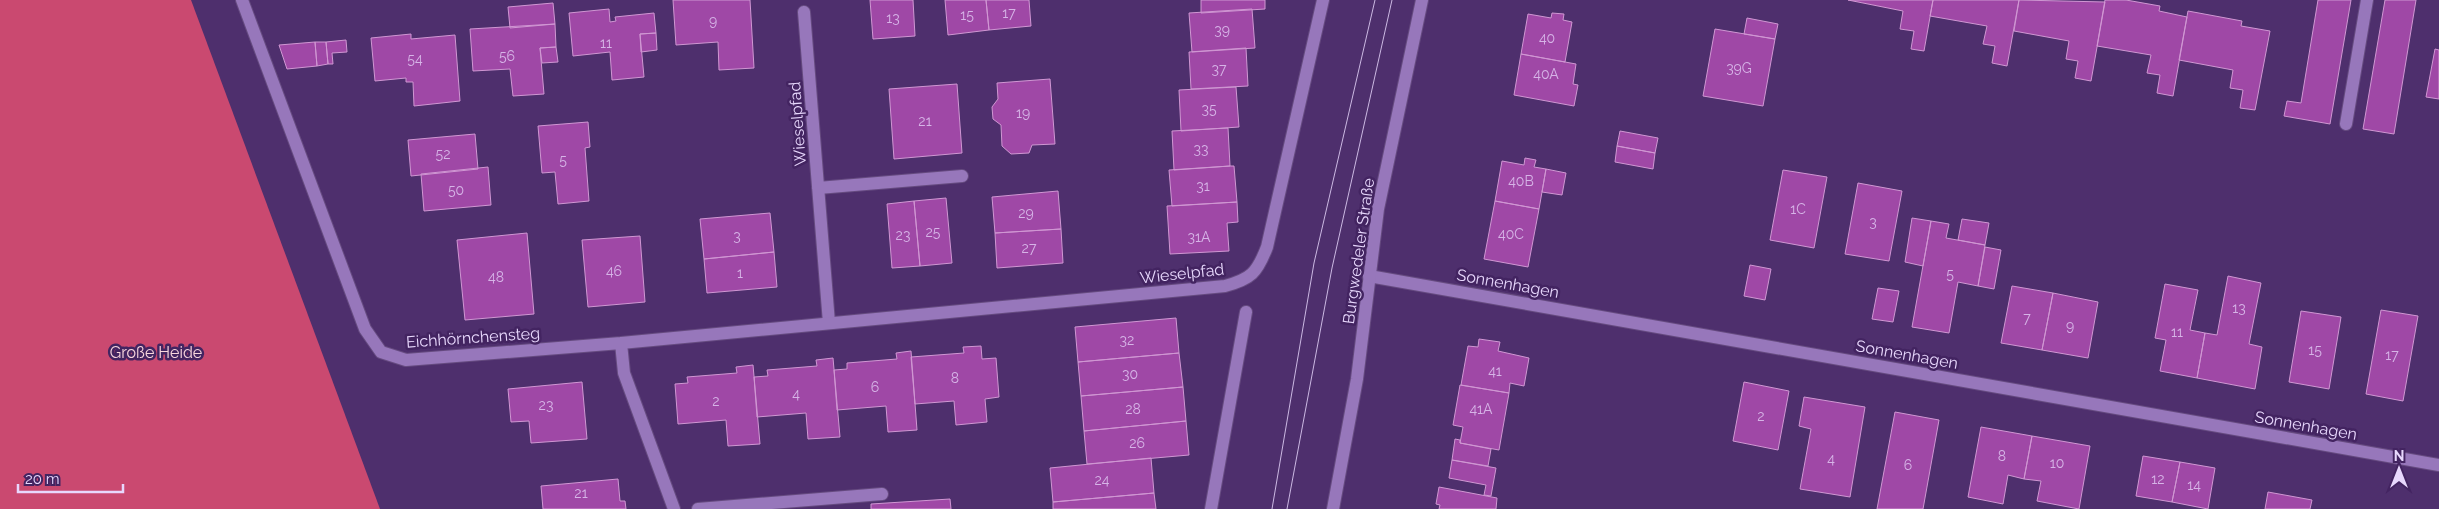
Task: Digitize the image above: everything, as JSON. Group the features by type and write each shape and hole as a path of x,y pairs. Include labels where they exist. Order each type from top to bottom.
{"street":[{"name":"Eichhörnchensteg","path":"242,0 365,329 381,352 406,360 621,343"},
{"name":"Wieselpfad","path":"621,343 1225,286 1245,280 1260,266 1267,247 1324,0"},
{"name":"Burgwedeler Straße","path":"1333,509 1357,379 1378,209 1422,0"},
{"path":"2346,124 2367,0"},
{"name":"Wieselpfad","path":"804,12 829,323"},
{"path":"818,188 962,176"},
{"name":"Sonnenhagen","path":"1369,276 2439,465"},
{"path":"1211,509 1246,312"},
{"path":"621,343 624,373 674,509"},
{"path":"698,509 882,494"}],"green space":[{"name":"Große Heide","path":"0,0 191,0 380,509 0,509"}],"building":[{"path":"673,0 750,0 754,68 719,70 718,42 676,45"},
{"path":"870,0 913,0 915,36 873,39"},
{"path":"945,0 986,0 989,30 948,35"},
{"path":"986,0 1029,0 1031,26 989,30"},
{"path":"1201,0 1265,0 1265,9 1201,13"},
{"path":"1848,0 1933,0 1924,51 1911,49 1914,31 1900,29 1903,11"},
{"path":"1933,0 2019,0 2007,66 1992,63 1995,46 1983,44 1987,26 1930,16"},
{"path":"2019,0 2105,2 2091,81 2075,78 2078,61 2066,59 2069,41 2014,31"},
{"path":"2105,0 2126,0 2160,6 2159,11 2187,17 2173,96 2157,93 2160,75 2147,73 2151,55 2097,46"},
{"path":"2318,0 2351,0 2330,124 2284,116 2287,101 2301,103"},
{"path":"2385,0 2416,0 2394,134 2363,129"},
{"path":"553,3 555,24 510,28 508,7"},
{"path":"609,9 610,22 616,21 615,17 654,13 656,33 640,34 644,77 612,80 610,52 573,56 569,13"},
{"path":"1252,9 1255,48 1192,52 1189,13"},
{"path":"2188,11 2242,21 2241,26 2270,31 2255,110 2240,108 2243,90 2230,88 2233,70 2179,60"},
{"path":"1552,13 1564,14 1563,20 1572,22 1565,62 1521,54 1528,14 1551,18"},
{"path":"1747,18 1778,24 1775,39 1744,34"},
{"path":"555,24 556,47 540,48 544,94 513,96 510,69 473,71 470,29"},
{"path":"1715,29 1775,39 1763,106 1703,96"},
{"path":"656,33 657,50 641,52 640,34"},
{"path":"411,34 411,39 455,35 460,101 414,106 413,82 406,82 406,78 375,81 371,38"},
{"path":"346,40 347,52 332,53 333,64 328,64 326,42"},
{"path":"315,42 326,42 328,64 317,66"},
{"path":"315,42 317,66 287,69 279,45"},
{"path":"556,47 558,62 542,63 540,48"},
{"path":"1246,48 1248,86 1191,89 1189,52"},
{"path":"2435,49 2439,50 2439,99 2426,97"},
{"path":"1521,54 1576,64 1573,84 1578,85 1574,106 1514,95"},
{"path":"1050,79 1055,144 1032,145 1029,153 1011,154 1002,146 1001,125 993,119 992,107 998,99 997,83"},
{"path":"957,84 962,153 894,159 889,89"},
{"path":"1236,87 1239,127 1181,131 1179,90"},
{"path":"588,122 590,147 585,148 589,201 558,204 555,172 542,173 538,126"},
{"path":"1228,128 1230,166 1174,170 1172,131"},
{"path":"1620,131 1658,138 1655,153 1617,146"},
{"path":"475,134 478,169 411,176 408,140"},
{"path":"1617,146 1655,153 1653,169 1615,162"},
{"path":"1525,158 1536,160 1534,167 1546,169 1539,209 1495,201 1502,161 1524,165"},
{"path":"1234,166 1237,202 1172,206 1169,170"},
{"path":"488,167 491,205 424,211 421,174"},
{"path":"1546,169 1566,173 1562,195 1542,192"},
{"path":"1783,170 1827,177 1814,248 1770,240"},
{"path":"1858,183 1902,191 1889,261 1845,254"},
{"path":"1058,191 1061,229 995,233 992,197"},
{"path":"946,198 952,263 920,266 914,201"},
{"path":"914,201 920,266 892,268 887,204"},
{"path":"1495,201 1539,209 1528,267 1484,259"},
{"path":"1237,202 1238,222 1227,223 1229,251 1170,254 1167,206"},
{"path":"770,213 774,252 704,259 700,219"},
{"path":"1912,218 1931,221 1923,266 1905,262"},
{"path":"1962,219 1989,223 1985,245 1958,240"},
{"path":"1931,221 1949,224 1946,238 1985,245 1978,286 1958,282 1949,333 1912,327"},
{"path":"1061,229 1063,263 997,268 995,233"},
{"path":"527,233 534,314 465,320 457,240"},
{"path":"640,236 645,302 588,307 582,240"},
{"path":"1985,247 2001,250 1994,289 1978,286"},
{"path":"774,252 777,287 707,293 704,259"},
{"path":"1750,265 1771,269 1765,300 1744,296"},
{"path":"2228,276 2261,283 2249,344 2262,347 2255,389 2197,378 2205,333 2217,335"},
{"path":"2165,284 2198,290 2190,330 2205,333 2197,378 2160,371 2166,340 2155,338"},
{"path":"2012,286 2053,293 2042,350 2001,343"},
{"path":"1878,288 1899,291 1893,322 1872,319"},
{"path":"2053,293 2098,302 2088,358 2042,350"},
{"path":"2381,310 2418,316 2403,401 2366,394"},
{"path":"2301,311 2341,317 2329,389 2289,382"},
{"path":"1176,318 1179,353 1078,362 1075,327"},
{"path":"1479,339 1500,342 1498,351 1529,358 1524,386 1510,383 1509,393 1461,385 1468,346 1478,347"},
{"path":"981,346 982,359 996,358 999,397 985,399 987,422 956,425 954,401 915,404 911,357 964,353 963,347"},
{"path":"911,351 917,430 888,432 886,406 837,410 834,370 847,369 847,363 897,359 896,353"},
{"path":"1179,353 1183,387 1081,396 1078,362"},
{"path":"833,358 840,437 808,439 806,413 757,417 754,377 768,376 767,370 817,366 816,360"},
{"path":"753,365 760,444 728,446 726,420 678,424 675,384 688,383 687,377 737,373 736,367"},
{"path":"582,382 587,439 531,443 529,421 511,422 508,389"},
{"path":"1744,382 1789,391 1778,450 1733,441"},
{"path":"1460,385 1509,393 1499,450 1460,443 1463,427 1453,425"},
{"path":"1183,387 1186,421 1084,431 1081,396"},
{"path":"1804,397 1865,407 1850,497 1800,489 1811,429 1799,426"},
{"path":"1895,412 1939,420 1923,509 1877,509"},
{"path":"1186,421 1189,455 1087,464 1084,431"},
{"path":"1981,427 2032,436 2024,479 2008,475 2003,504 1968,497"},
{"path":"2032,436 2090,446 2079,509 2037,501 2041,481 2024,479"},
{"path":"1455,439 1460,440 1460,443 1491,449 1488,466 1452,460"},
{"path":"2143,456 2180,462 2172,502 2136,496"},
{"path":"1151,458 1154,493 1053,502 1050,468"},
{"path":"1452,460 1496,468 1491,496 1484,495 1486,485 1449,478"},
{"path":"2180,462 2215,468 2208,509 2172,502"},
{"path":"618,479 620,501 625,501 626,509 543,509 541,486"},
{"path":"1439,487 1497,498 1496,509 1439,509 1440,505 1436,504"},
{"path":"2268,492 2312,500 2310,509 2265,509"},
{"path":"1154,493 1156,509 1053,509 1053,502"},
{"path":"950,499 951,509 871,509 871,504"}],"tram line":[{"path":"1272,509 1314,263 1375,0"},
{"path":"1287,509 1332,268 1392,0"}]}
